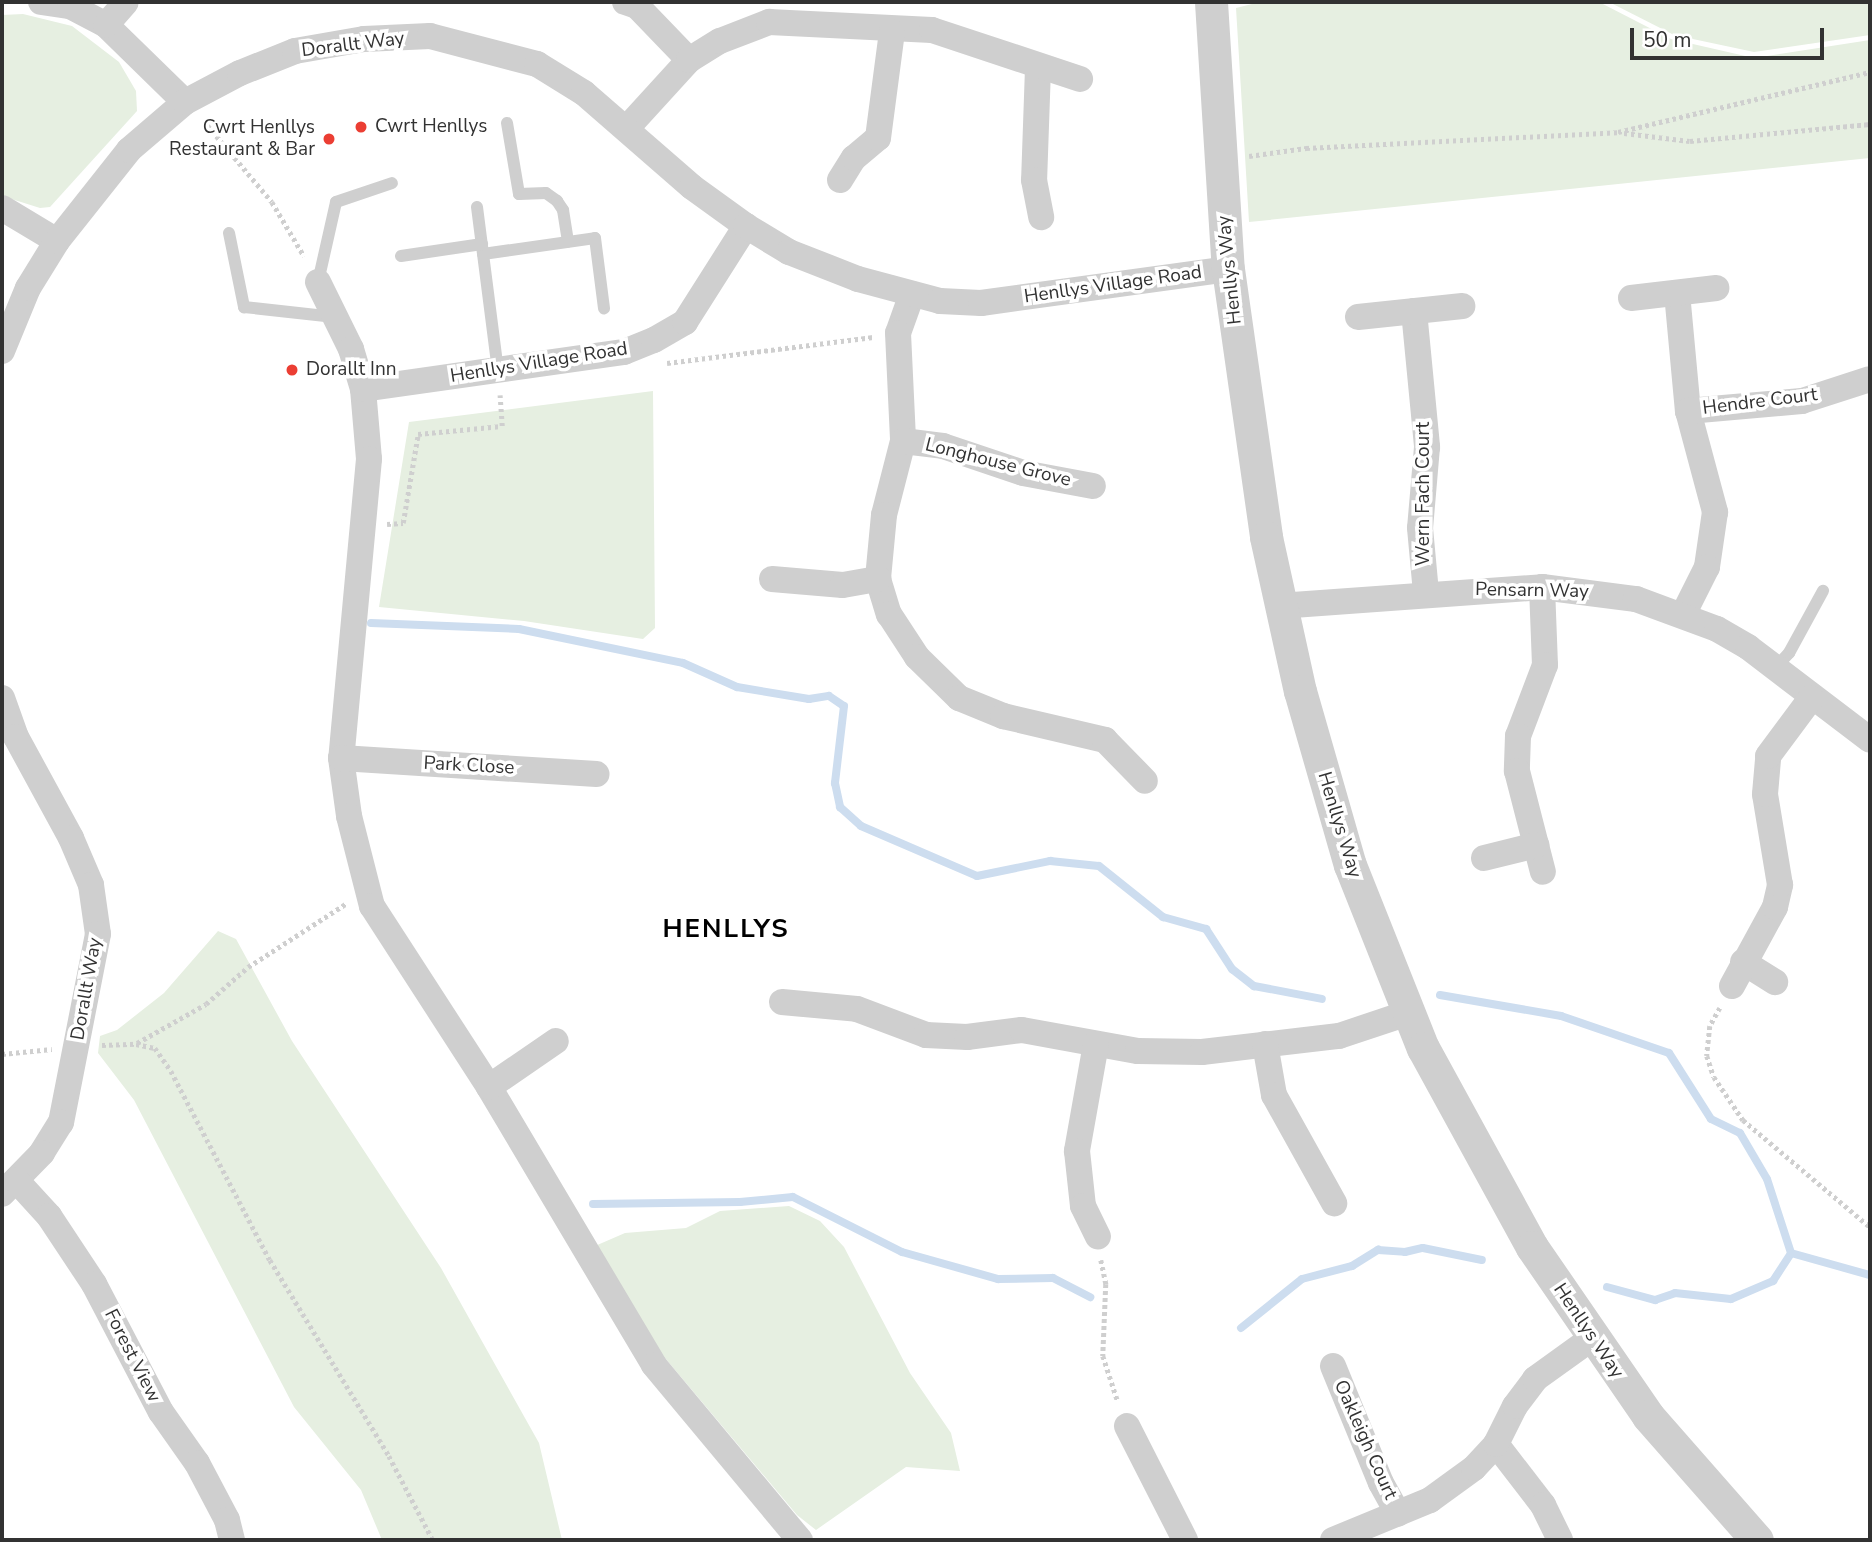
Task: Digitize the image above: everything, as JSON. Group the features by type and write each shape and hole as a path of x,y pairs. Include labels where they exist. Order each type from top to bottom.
{"street":[{"path":"44,2 70,6 106,25 185,102"},
{"path":"106,25 126,2"},
{"path":"625,2 637,6 688,60"},
{"name":"Henllys Way","path":"1210,2 1228,269 1279,606 1329,800 1387,966 1445,1093 1504,1200 1592,1338 1648,1416 1757,1540"},
{"path":"627,128 688,60 720,41 769,22 835,24 891,32 932,30 1038,68 1080,79"},
{"path":"840,180 853,158 878,138 891,32"},
{"name":"Dorallt Way","path":"2,351 28,288 57,241 130,150 185,102 240,73 295,51 364,39 430,36 537,64 627,128 692,187 746,226"},
{"path":"1038,68 1034,180 1041,217"},
{"path":"2,208 57,241"},
{"name":"Henllys Village Road","path":"363,389 636,348 685,323 746,226 789,252 912,294 981,303 1228,269"},
{"path":"318,282 363,389 369,459 341,758 368,893 386,933 489,1087 654,1366 800,1540"},
{"path":"1631,298 1716,288"},
{"name":"Hendre Court","path":"1677,293 1689,411 1715,512 1707,567 1683,615"},
{"name":"Longhouse Grove","path":"912,294 898,333 903,441 884,514 878,579 890,614 917,657 959,698 1003,716 1105,740 1145,781"},
{"path":"1358,317 1462,306"},
{"name":"Wern Fach Court","path":"1414,311 1427,447 1420,527 1426,593"},
{"name":"Hendre Court","path":"1689,411 1802,401 1870,379"},
{"name":"Longhouse Grove","path":"903,441 943,446 1023,473 1093,486"},
{"path":"772,579 843,585 878,579"},
{"path":"1542,587 1545,666 1518,748 1517,771 1543,872"},
{"name":"Pensarn Way","path":"1279,606 1426,593 1542,587 1592,590 1683,615 1717,629 1775,668 1811,698 1870,740"},
{"name":"Dorallt Way","path":"2,698 16,737 71,838 91,886 98,934 61,1122 42,1153 9,1187"},
{"path":"1775,982 1737,974 1775,907 1780,885 1765,794 1768,756 1811,698"},
{"name":"Park Close","path":"341,758 597,774"},
{"path":"1484,858 1536,845"},
{"path":"782,1002 857,1009 926,1035 967,1037 1022,1030 1138,1051 1202,1052 1339,1036 1408,1013"},
{"path":"489,1087 555,1041"},
{"path":"1096,1044 1077,1152 1083,1206 1098,1237"},
{"path":"1265,1044 1274,1095 1335,1203"},
{"name":"Forest View","path":"9,1187 49,1216 94,1284 161,1412 197,1463 227,1520 232,1540"},
{"name":"Oakleigh Court","path":"1333,1540 1430,1500 1496,1444 1515,1406 1535,1379 1592,1338"},
{"name":"Oakleigh Court","path":"1333,1366 1381,1483 1398,1514"},
{"path":"1127,1426 1185,1540"},
{"path":"1496,1444 1543,1505 1560,1540"}],"lane":[{"path":"507,123 519,194 546,193 557,201 563,209 568,242"},
{"path":"318,282 336,202 392,183"},
{"path":"477,207 498,370"},
{"path":"229,233 244,307 334,317"},
{"path":"401,256 596,238 604,308"},
{"path":"1775,668 1789,653 1824,591"}],"path":[{"path":"1618,132 1870,72"},
{"path":"185,102 231,149 272,202 318,282"},
{"path":"1221,160 1306,148 1618,132 1690,141 1870,124"},
{"path":"636,348 654,365 898,333"},
{"path":"362,524 403,523 418,433 502,426 498,370"},
{"path":"136,1044 206,1004 248,967 323,915 368,893"},
{"path":"1737,974 1710,1026 1707,1056 1714,1077 1743,1120 1770,1147 1870,1227"},
{"path":"2,1054 78,1046 136,1044 155,1048 171,1071 270,1260 389,1456 433,1540"},
{"path":"1098,1237 1106,1284 1103,1356 1127,1426"}],"shaded area":[{"path":"1260,2 1599,2 1671,39 1754,58 1870,40 1870,158 1249,222 1236,8"},
{"path":"1609,2 1870,2 1870,35 1754,52 1674,35"},
{"path":"23,14 72,26 119,62 136,91 137,111 50,207 40,208 2,196 2,15"},
{"path":"653,391 655,628 643,639 524,621 379,607 409,422"},
{"path":"218,931 236,939 292,1041 441,1268 539,1443 562,1540 382,1540 361,1490 294,1407 134,1100 98,1053 100,1036 117,1030 164,993"},
{"path":"789,1206 820,1221 844,1247 910,1373 951,1433 960,1471 906,1467 816,1530 797,1515 660,1352 595,1246 625,1233 686,1228 720,1211"}],"waterway":[{"path":"371,623 519,629 683,663 737,687 809,699 829,696 844,706 835,783 840,807 861,826 977,876 1050,861 1099,866 1163,917 1206,929 1232,969 1254,986 1322,999"},
{"path":"1440,995 1561,1016 1669,1053 1711,1119 1740,1133 1767,1179 1791,1253"},
{"path":"593,1204 740,1202 793,1197 902,1252 998,1279 1053,1278 1090,1297"},
{"path":"1241,1328 1302,1279 1352,1266 1378,1250 1405,1252 1423,1248 1482,1260"},
{"path":"1607,1287 1655,1300 1675,1293 1731,1299 1773,1281 1791,1253 1870,1275"}],"place":[{"name":"Cwrt Henllys","path":"361,127"},
{"name":"Cwrt Henllys Restaurant & Bar","path":"329,139"},
{"name":"Dorallt Inn","path":"292,370"}],"district":[{"name":"HENLLYS","path":"726,929"}]}
